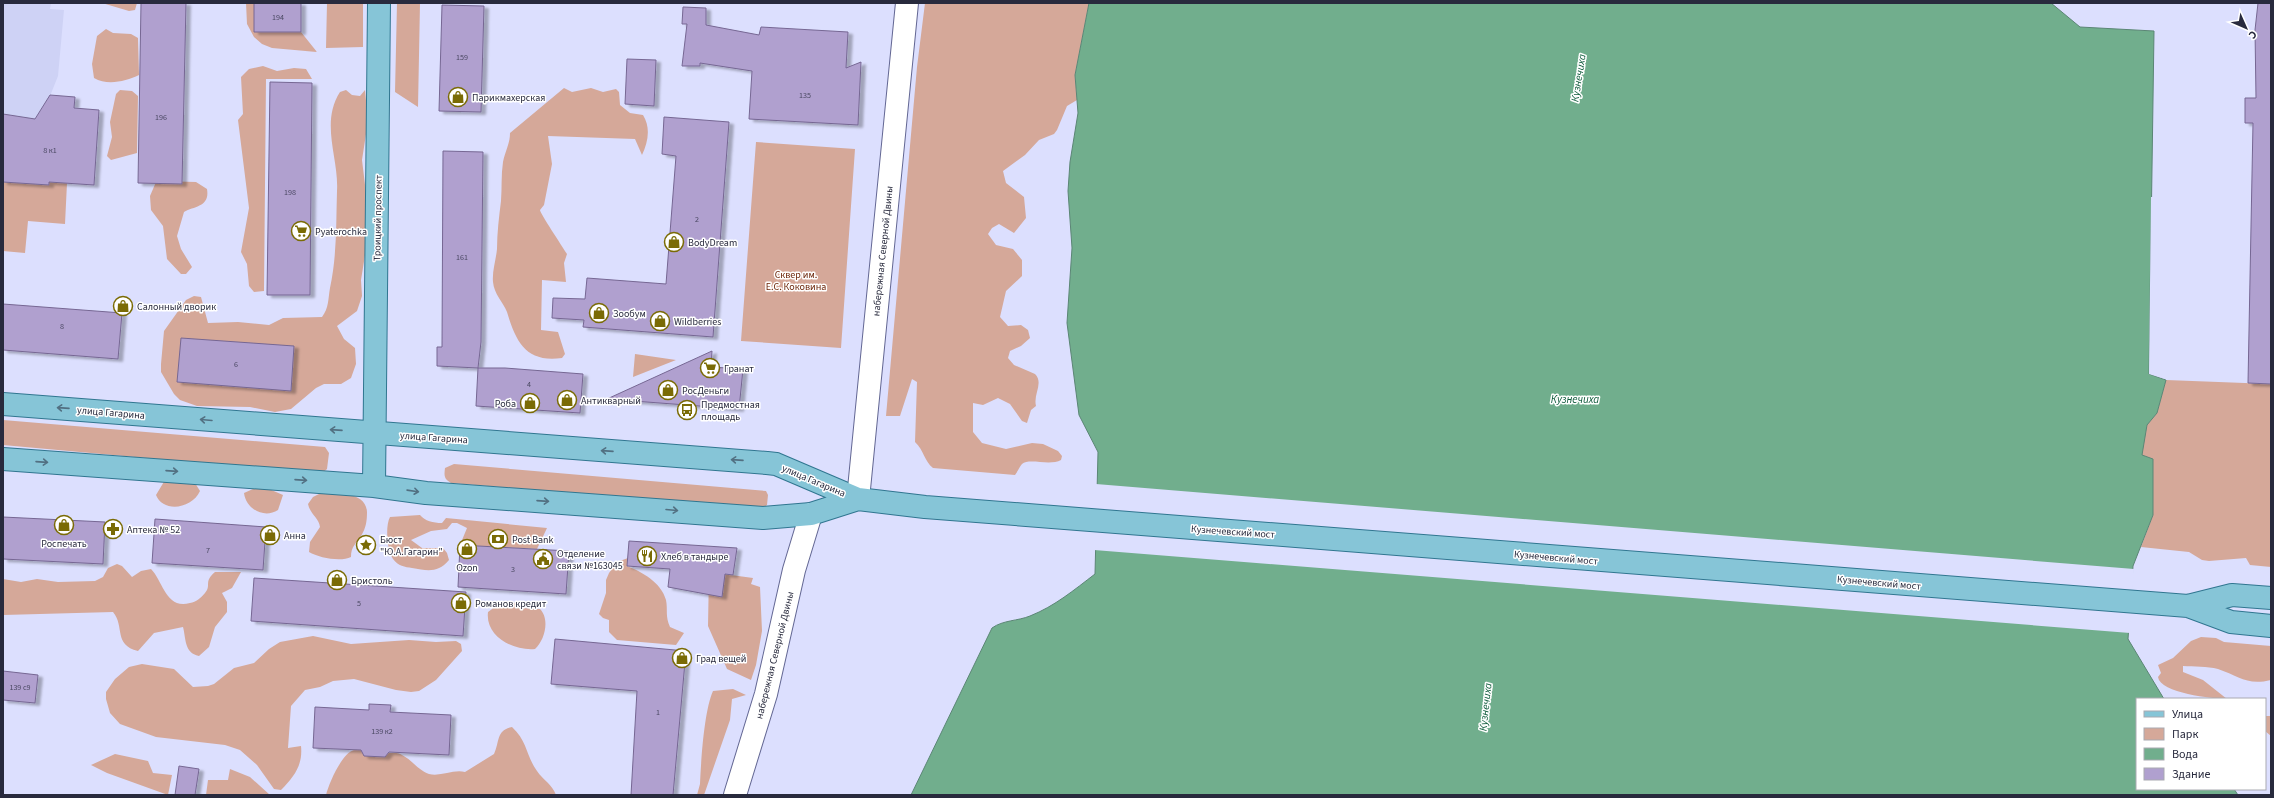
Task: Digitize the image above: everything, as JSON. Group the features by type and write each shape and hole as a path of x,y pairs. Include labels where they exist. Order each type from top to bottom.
{"main road":[{"name":"Троицкий проспект","path":"374,486 379,3"},
{"name":"улица Гагарина","path":"3,404 772,463 858,499 925,507"},
{"name":"улица Гагарина","path":"3,459 374,486 426,493 763,518 810,514 858,499"},
{"name":"Кузнечевский мост","path":"925,507 2188,606"},
{"path":"2188,606 2232,595 2271,598"},
{"path":"2188,606 2231,622 2271,626"}],"street":[{"name":"набережная Северной Двины","path":"858,499 908,3"},
{"name":"набережная Северной Двины","path":"735,795 766,694 794,570 810,514"}],"shaded area":[{"path":"3,3 51,3 50,9 64,10 58,76 50,96 35,119 3,114"}],"green space":[{"path":"102,3 137,3 135,10 129,11"},
{"path":"246,3 258,3 254,32 301,32 317,52 272,48 262,44 254,37 247,24"},
{"path":"327,3 363,3 363,47 326,48"},
{"path":"397,3 420,3 418,107 395,92"},
{"path":"925,3 1089,3 1075,75 1077,100 1067,106 1054,134 1039,140 1025,155 1003,171 1006,183 1024,197 1026,218 1014,233 999,224 992,228 988,234 996,245 1013,249 1022,260 1022,276 1006,291 1000,317 1008,326 1021,325 1028,330 1030,338 1021,346 1010,351 1008,358 1014,365 1035,374 1039,381 1035,402 1036,406 1031,410 1027,423 1022,421 1010,404 998,398 983,405 973,403 973,432 982,443 1006,449 1032,443 1043,444 1058,451 1062,456 1061,460 1056,462 1025,462 1021,465 1015,475 933,468 915,442 917,382 912,379 900,416 886,416 917,67"},
{"path":"106,29 113,33 131,34 138,38 139,75 117,82 105,82 94,78 92,64 97,36"},
{"path":"263,66 277,71 294,68 306,69 312,79 266,79 264,291 254,292 249,286 247,264 241,252 249,208 238,120 243,114 241,77 249,69"},
{"path":"564,88 572,92 591,88 603,92 616,89 619,92 620,105 630,113 643,115 646,120 648,135 642,155 635,139 548,136 552,164 544,205 540,210 567,254 564,263 566,282 542,280 541,330 558,332 565,354 562,358 550,359 531,354 519,341 514,333 507,312 495,290 493,278 501,201 502,167 510,133"},
{"path":"120,90 132,91 138,96 137,153 111,160 107,156 112,137 110,122 116,94"},
{"path":"346,90 352,95 360,96 365,90 368,121 362,160 367,201 366,249 361,280 362,296 357,311 337,326 344,339 355,348 356,364 351,378 341,384 324,384 316,388 291,409 275,412 250,407 197,406 180,400 174,394 161,372 161,364 164,331 186,300 194,296 201,297 208,323 238,322 269,325 283,318 322,317 324,314 328,303 332,276 336,227 337,179 332,141 331,116 334,104 340,92"},
{"name":"Сквер им. Е.С. Коковина","path":"756,142 855,149 841,348 741,341"},
{"path":"3,182 49,185 49,182 67,183 65,224 28,221 25,253 3,251"},
{"path":"156,182 196,182 207,189 207,195 204,203 184,212 177,236 181,249 192,267 186,274 181,274 167,259 163,226 151,210 150,196"},
{"path":"635,354 676,360 633,377"},
{"path":"2166,380 2271,384 2271,567 2250,565 2246,558 2209,561 2202,560 2189,552 2141,547 2153,515 2153,459 2141,455 2147,425 2157,413"},
{"path":"3,420 325,447 329,453 327,469 321,474 3,445"},
{"path":"454,464 766,491 768,495 767,505 763,508 451,483 445,477 445,468"},
{"path":"165,480 195,483 200,491 191,502 184,505 171,506 160,501 156,495"},
{"path":"253,489 269,489 283,495 278,510 273,513 262,513 252,508 245,499 244,493"},
{"path":"321,493 350,495 362,500 365,505 367,512 365,527 353,548 351,557 330,559 309,552 310,542 320,527 308,504 313,497"},
{"path":"420,515 435,523 442,523 446,518 547,528 537,549 460,545 467,528 457,523 452,523 447,529 431,531 411,540 422,548 443,548 447,553 449,560 441,567 432,570 423,570 399,565 391,555 387,538 388,521 390,517"},
{"path":"628,558 627,566 650,578 664,594 670,627 684,633 676,645 617,640 609,632 609,620 603,618 599,614 606,593 606,580 609,573 617,562"},
{"path":"117,564 122,566 132,577 141,571 151,569 170,598 175,602 182,604 194,602 202,597 208,588 209,578 215,572 241,572 232,588 222,593 227,602 227,612 215,627 209,647 199,656 191,652 188,648 183,627 154,633 138,651 130,648 122,640 118,623 113,612 3,615 3,579 21,582 37,579 58,582 95,581 103,577 108,568"},
{"path":"709,572 753,578 751,584 760,587 762,631 756,665 751,680 727,669 708,626"},
{"path":"503,601 512,601 522,608 540,609 543,613 545,618 544,635 535,649 518,648 510,645 502,641 491,629 488,621 488,612"},
{"path":"313,636 351,644 409,640 436,642 456,641 461,644 462,651 436,680 419,691 411,692 396,690 354,679 333,681 320,687 305,690 291,706 288,748 301,746 301,759 294,775 281,790 274,789 257,765 240,750 225,745 156,737 120,724 110,713 106,699 106,692 115,679 129,667 142,664 174,669 193,687 208,686 214,684 234,668 254,663 269,649 280,642"},
{"path":"2201,637 2216,638 2224,642 2271,646 2271,680 2263,682 2249,681 2218,669 2183,666 2183,672 2203,680 2226,698 2211,698 2188,694 2177,691 2161,683 2158,677 2161,673 2158,665 2173,658 2191,641"},
{"path":"733,689 746,695 732,699 730,720 704,795 697,795 700,784 705,723 713,691"},
{"path":"2266,716 2271,716 2271,736 2266,732"},
{"path":"512,727 521,738 533,765 556,795 326,795 333,776 341,762 349,752 354,750 360,749 381,753 399,754 406,757 422,770 434,775 456,771 465,772 494,754 501,733 507,728"},
{"path":"115,754 148,761 153,773 172,775 168,795 107,773 91,765"},
{"path":"230,769 250,777 270,795 206,795 208,780 228,780"}],"water":[{"name":"Кузнечиха","path":"1089,3 2051,3 2080,27 2154,31 2149,374 2166,380 2157,413 2147,425 2142,455 2153,459 2153,515 2133,566 2128,639 2163,698 2136,698 2136,790 2235,790 2238,795 911,795 992,628 1001,623 1021,619 1039,612 1064,597 1095,574 1098,452 1079,415 1067,323 1072,248 1068,191 1070,162 1078,113 1075,75"}],"pier":[{"path":"2151,197 2153,197 2151,373 2168,380 2149,374"},
{"path":"1096,484 2134,569 2130,633 1094,550"}],"building":[{"path":"141,3 186,3 182,184 138,183"},
{"path":"254,3 301,3 301,32 254,32"},
{"path":"2258,3 2271,3 2271,384 2248,383 2253,123 2245,123 2245,98 2256,98 2255,30"},
{"path":"442,5 484,6 481,112 439,111"},
{"path":"683,7 706,8 706,25 759,35 761,27 848,32 846,68 861,62 858,125 749,119 752,71 700,63 700,66 682,66 687,24 682,24"},
{"path":"627,59 656,60 654,106 625,104"},
{"path":"270,82 312,83 310,295 267,295"},
{"path":"50,95 75,97 74,108 99,110 94,185 49,182 49,185 3,182 3,114 35,119"},
{"path":"664,117 729,122 713,337 583,327 584,320 552,318 553,298 585,299 587,278 666,284 676,156 662,154"},
{"path":"443,151 483,152 481,342 478,368 437,366 437,347 442,347"},
{"path":"3,304 122,313 118,359 3,350"},
{"path":"181,338 294,346 291,391 177,382"},
{"path":"712,351 711,367 743,369 739,409 607,399"},
{"path":"478,368 505,368 583,374 580,413 476,406"},
{"path":"3,517 105,522 103,564 3,559"},
{"path":"155,519 266,527 263,570 152,563"},
{"path":"629,541 737,548 733,575 725,574 722,597 668,587 670,569 627,566"},
{"path":"460,545 569,551 566,594 458,587"},
{"path":"254,578 466,592 463,636 251,621"},
{"path":"555,639 686,651 673,795 631,795 637,691 551,684"},
{"path":"3,671 38,675 35,703 3,700"},
{"path":"369,704 391,705 390,712 451,715 449,755 389,752 385,757 364,756 361,750 313,748 315,707 369,710"},
{"path":"179,766 199,769 195,795 175,795"}],"place":[{"name":"Парикмахерская","path":"458,97"},
{"name":"Pyaterochka","path":"301,231"},
{"name":"BodyDream","path":"674,242"},
{"name":"Салонный дворик","path":"123,306"},
{"name":"Зообум","path":"599,313"},
{"name":"Wildberries","path":"660,321"},
{"name":"Гранат","path":"710,368"},
{"name":"РосДеньги","path":"668,390"},
{"name":"Антикварный","path":"567,400"},
{"name":"Роба","path":"530,403"},
{"name":"Предмостная площадь","path":"687,410"},
{"name":"Роспечать","path":"64,525"},
{"name":"Аптека № 52","path":"113,529"},
{"name":"Анна","path":"270,535"},
{"name":"Post Bank","path":"498,539"},
{"name":"Бюст \"Ю.А.Гагарин\"","path":"366,545"},
{"name":"Ozon","path":"467,549"},
{"name":"Хлеб в тандыре","path":"647,556"},
{"name":"Отделение связи №163045","path":"543,559"},
{"name":"Бристоль","path":"337,580"},
{"name":"Романов кредит","path":"461,603"},
{"name":"Град вещей","path":"682,658"}]}
